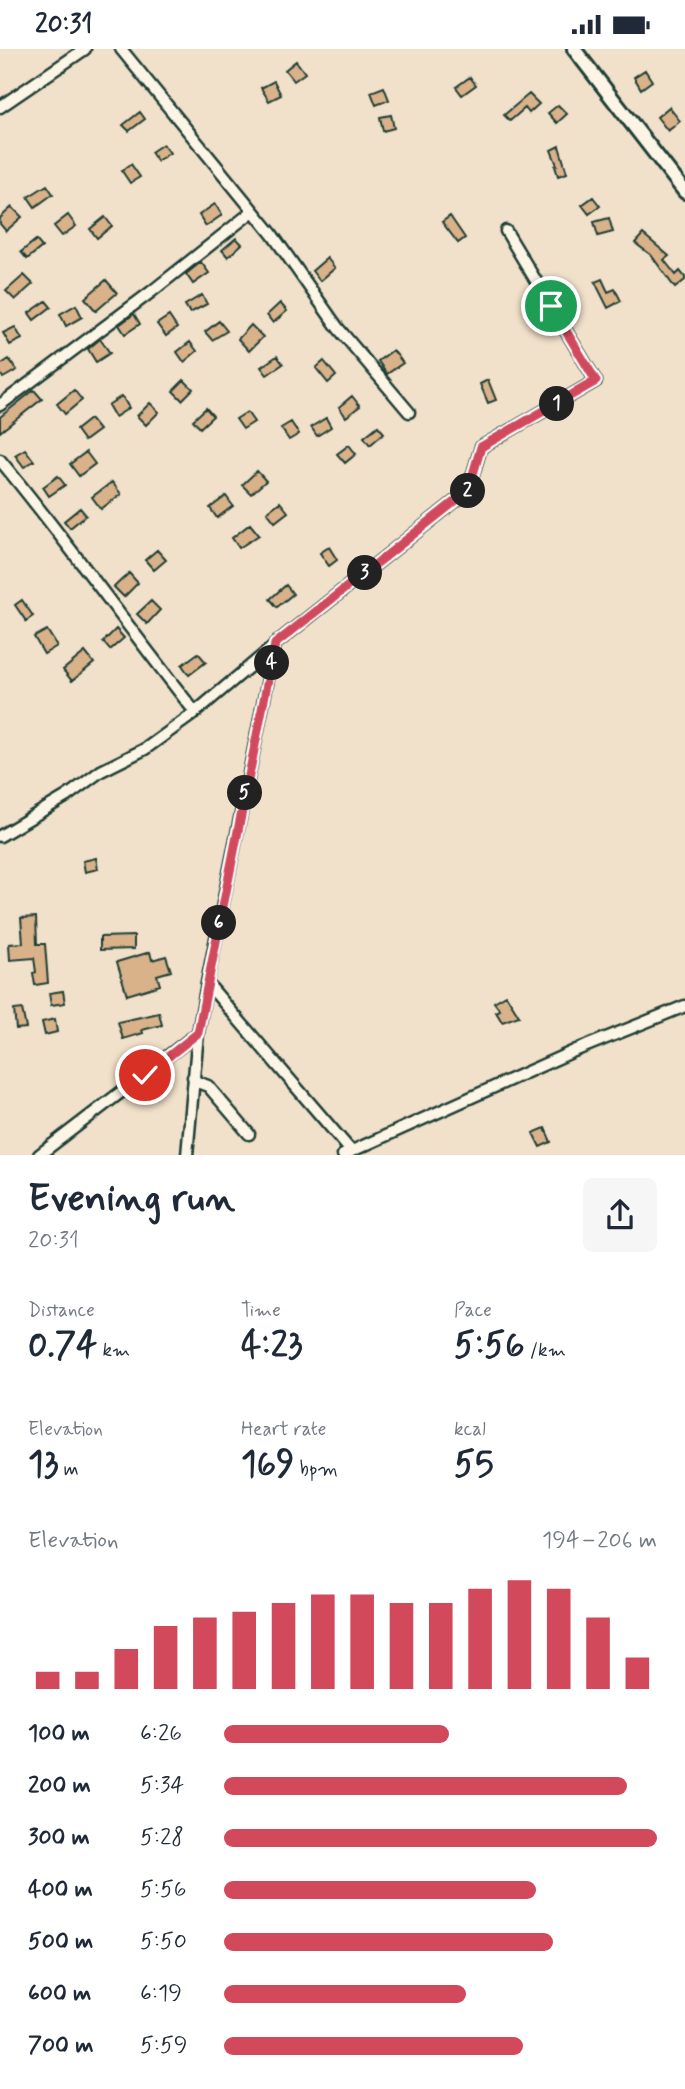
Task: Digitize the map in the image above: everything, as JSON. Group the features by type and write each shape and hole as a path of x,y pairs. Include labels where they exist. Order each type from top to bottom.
{"street":[{"path":"0,107 85,49"},
{"path":"121,49 272,234 338,328 409,412"},
{"path":"574,49 685,192"},
{"path":"0,405 253,211"},
{"path":"0,836 67,796 101,771 145,749 195,712 275,644 468,491 481,447 596,381 506,231"},
{"path":"0,460 55,526 129,628 195,712"},
{"path":"187,1154 198,1033 275,644"},
{"path":"207,983 347,1153 574,1051 685,1006"},
{"path":"39,1154 198,1033"},
{"path":"193,1077 197,1082 208,1086 249,1134"}],"building":[{"path":"296,61 305,73 294,81 285,70"},
{"path":"645,70 652,81 641,89 634,77"},
{"path":"470,77 476,85 462,95 456,87"},
{"path":"274,81 281,95 269,101 261,88"},
{"path":"384,87 389,100 376,105 371,92"},
{"path":"529,94 539,104 529,113 525,108 510,121 504,115"},
{"path":"558,105 567,114 557,123 548,113"},
{"path":"669,107 680,121 668,131 657,117"},
{"path":"140,112 145,119 129,131 123,125"},
{"path":"391,115 394,128 383,131 380,117"},
{"path":"163,144 170,153 157,161 151,152"},
{"path":"559,146 567,173 558,176 551,150"},
{"path":"131,164 140,177 130,183 122,171"},
{"path":"47,185 53,194 35,207 28,197"},
{"path":"593,197 600,206 589,214 582,205"},
{"path":"215,204 222,215 206,226 199,215"},
{"path":"12,207 22,217 6,231 0,224 0,218"},
{"path":"68,215 76,226 62,236 54,226"},
{"path":"450,216 465,238 458,243 442,222"},
{"path":"105,217 112,226 97,238 90,229"},
{"path":"609,218 613,232 598,236 594,222"},
{"path":"643,234 669,256 664,260 676,275 680,271 685,277 675,288 651,255 635,243"},
{"path":"236,238 242,244 228,257 222,250"},
{"path":"36,240 42,247 27,259 21,252"},
{"path":"327,258 335,268 320,281 312,271"},
{"path":"201,262 209,273 193,284 186,274"},
{"path":"24,275 33,284 15,300 6,291"},
{"path":"602,279 608,292 615,289 621,301 608,308 595,282"},
{"path":"106,280 117,293 96,311 85,298"},
{"path":"202,295 207,304 190,313 185,305"},
{"path":"46,301 51,307 34,320 29,313"},
{"path":"280,303 287,311 273,323 267,315"},
{"path":"76,305 82,317 66,326 60,314"},
{"path":"134,314 140,324 125,334 119,325"},
{"path":"169,316 177,328 166,336 157,324"},
{"path":"219,321 227,331 212,340 205,332"},
{"path":"251,325 263,337 249,351 238,339"},
{"path":"15,327 22,339 10,345 3,333"},
{"path":"100,339 110,353 96,362 88,349"},
{"path":"190,342 197,351 184,362 177,352"},
{"path":"393,350 403,363 387,374 378,361"},
{"path":"277,356 283,364 267,375 261,367"},
{"path":"9,359 17,370 3,378 0,365"},
{"path":"324,361 336,376 328,383 316,368"},
{"path":"184,380 193,389 182,400 173,391"},
{"path":"488,380 496,400 488,403 480,384"},
{"path":"34,390 42,399 0,432 0,417"},
{"path":"74,390 82,400 65,414 57,404"},
{"path":"122,396 129,408 115,417 108,405"},
{"path":"352,396 360,406 346,417 339,407"},
{"path":"150,403 159,412 146,425 137,416"},
{"path":"206,408 213,416 200,428 193,420"},
{"path":"247,412 254,422 243,429 236,419"},
{"path":"326,418 331,427 317,436 311,427"},
{"path":"90,419 99,430 84,441 76,430"},
{"path":"291,422 299,434 289,440 281,428"},
{"path":"378,426 384,433 370,445 364,437"},
{"path":"349,445 356,454 345,463 337,454"},
{"path":"25,449 34,461 24,467 15,455"},
{"path":"86,452 95,464 79,476 70,464"},
{"path":"257,471 266,481 251,494 242,485"},
{"path":"58,476 65,485 49,496 43,487"},
{"path":"112,482 121,494 101,509 92,497"},
{"path":"226,496 233,506 217,518 210,508"},
{"path":"280,502 288,512 275,522 267,512"},
{"path":"80,508 86,515 70,528 64,521"},
{"path":"250,524 259,535 239,548 232,538"},
{"path":"329,547 337,560 329,566 320,553"},
{"path":"157,550 166,560 154,570 145,560"},
{"path":"129,573 138,583 124,597 114,587"},
{"path":"286,585 293,594 277,607 270,599"},
{"path":"22,600 33,616 26,621 15,605"},
{"path":"151,601 160,610 147,624 137,614"},
{"path":"116,629 124,638 110,650 103,642"},
{"path":"47,630 57,646 44,654 34,637"},
{"path":"85,652 94,663 72,681 63,670"},
{"path":"198,653 206,662 189,675 182,665"},
{"path":"96,858 98,869 85,872 83,861"},
{"path":"36,917 37,944 45,944 48,983 35,985 34,958 10,960 9,944 23,943 21,918"},
{"path":"134,936 134,949 100,950 100,937"},
{"path":"150,952 152,960 166,956 171,971 157,975 160,985 127,995 117,962"},
{"path":"63,991 65,1003 51,1005 49,993"},
{"path":"506,995 519,1016 502,1022 496,1012 500,1010 494,1002"},
{"path":"22,1009 26,1028 16,1029 14,1010"},
{"path":"159,1013 162,1025 123,1039 118,1022"},
{"path":"55,1019 57,1032 45,1035 42,1022"},
{"path":"545,1128 551,1142 540,1147 533,1133"}],"route":[{"path":"145,1075 198,1033 275,644 468,491 481,447 596,381 551,306"}]}
